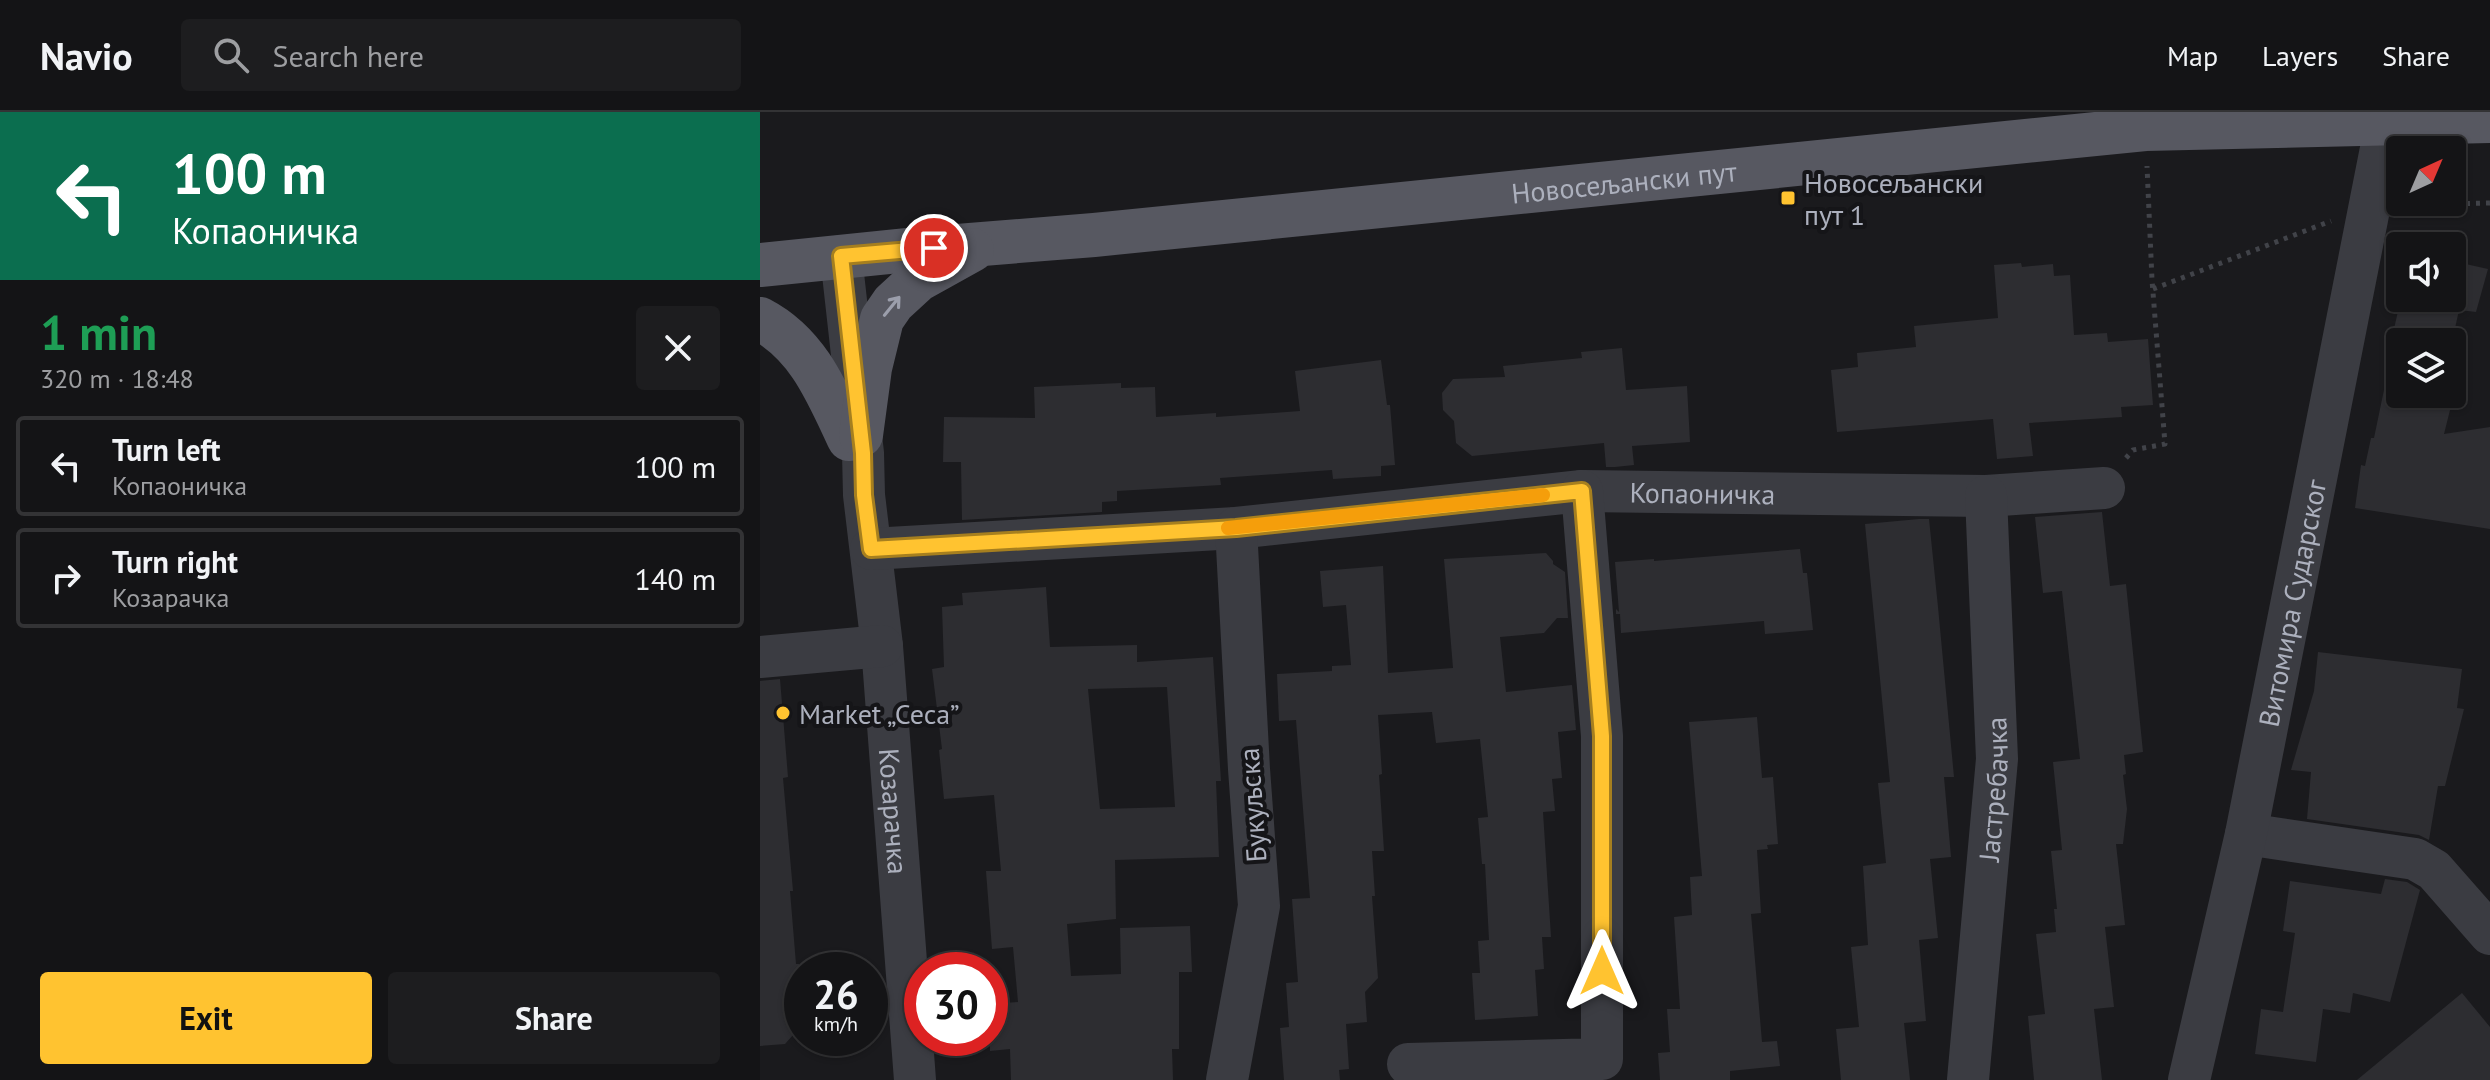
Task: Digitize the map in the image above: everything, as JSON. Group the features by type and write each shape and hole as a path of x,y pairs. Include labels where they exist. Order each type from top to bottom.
{"main road":[{"name":"Новосељански пут","path":"760,265 1157,229 2221,119 2386,123 2490,121"},
{"path":"855,437 882,319 893,303 918,280 985,244"},
{"path":"760,319 787,337 804,355 855,437"}],"street":[{"name":"Витомира Сударског","path":"2189,1080 2246,834 2386,123"},
{"name":"Козарачка","path":"828,258 864,495 882,646 915,1080"},
{"name":"Копаоничка","path":"871,549 1236,528 1582,491 1986,496 2104,488"},
{"path":"1408,1064 1603,1069 1602,736 1582,491"},
{"name":"Јастребачка","path":"1968,1080 1997,759 1986,496"},
{"name":"Букуљска","path":"1227,1080 1259,906 1236,528"},
{"path":"760,657 882,646"},
{"path":"2246,834 2415,859 2434,870 2490,934"}],"path":[{"path":"2145,129 2165,444"},
{"path":"2153,289 2370,206 2490,203"}],"building":[{"path":"2021,263 2022,267 2053,264 2054,276 2070,275 2074,335 2107,333 2108,342 2148,339 2153,405 2121,407 2122,417 2029,423 2033,456 1997,459 1993,419 1837,432 1831,370 1858,367 1857,353 1916,347 1914,326 1998,318 1994,265"},
{"path":"2466,264 2488,269 2476,312 2466,311"},
{"path":"2398,312 2459,312 2455,328 2394,328"},
{"path":"1622,348 1626,390 1687,386 1690,442 1632,446 1634,465 1615,467 1606,467 1604,443 1472,456 1456,443 1454,421 1443,410 1442,393 1453,379 1505,377 1503,366 1582,358 1581,352"},
{"path":"1381,360 1387,405 1390,405 1395,465 1381,466 1381,476 1333,479 1332,470 1220,478 1221,485 1117,491 1117,501 1102,502 1102,512 962,520 961,462 943,462 944,417 1035,418 1034,387 1121,383 1121,388 1155,387 1156,417 1216,413 1216,417 1300,411 1295,371"},
{"path":"2385,385 2386,408 2450,408 2444,434 2490,427 2490,529 2355,508 2361,465 2365,466 2371,438 2374,438"},
{"path":"2102,512 2110,586 2126,584 2143,752 2124,755 2127,809 2123,844 2116,844 2125,925 2105,927 2114,1007 2094,1009 2102,1080 2034,1080 2028,1016 2045,1014 2036,934 2056,932 2054,909 2057,909 2051,851 2062,850 2053,762 2080,759 2062,591 2043,593 2035,517"},
{"path":"1929,519 1938,607 1954,777 1944,777 1951,857 1930,859 1938,938 1919,940 1926,1021 1904,1023 1910,1080 1841,1080 1836,1029 1859,1027 1851,947 1868,945 1863,866 1886,863 1878,783 1890,782 1865,524"},
{"path":"1800,549 1803,573 1807,573 1813,630 1765,634 1764,621 1621,633 1620,614 1616,614 1616,609 1619,612 1615,562"},
{"path":"1546,553 1553,564 1565,572 1568,618 1557,618 1544,633 1500,637 1506,692 1572,685 1576,730 1558,732 1562,778 1552,779 1555,811 1543,812 1551,937 1542,937 1544,969 1535,970 1538,1016 1475,1020 1472,973 1480,973 1478,941 1489,940 1485,864 1482,864 1478,818 1488,817 1480,739 1436,743 1432,712 1378,715 1384,851 1372,851 1378,978 1365,992 1367,1022 1346,1024 1349,1069 1339,1070 1340,1080 1284,1080 1280,1028 1289,1027 1286,983 1298,982 1292,899 1310,898 1296,720 1279,721 1277,674 1332,671 1332,666 1351,665 1346,605 1323,607 1320,571 1383,566 1388,673 1453,668 1444,559"},
{"path":"1046,587 1050,647 1137,645 1137,662 1213,657 1221,781 1216,781 1219,857 1115,860 1116,919 1067,924 1071,976 1121,974 1120,928 1190,926 1192,972 1179,972 1179,1049 1172,1049 1173,1080 1011,1080 1008,1003 1018,1002 1013,947 992,949 986,871 1001,871 994,795 944,799 939,750 942,749 932,669 944,667 942,607 963,605 962,593","holes":["1167,687 1175,807 1100,809 1088,689"]},
{"path":"2318,652 2462,669 2457,708 2464,709 2445,786 2438,786 2429,840 2419,835 2307,819 2311,772 2291,770 2314,691"},
{"path":"780,679 788,777 783,778 795,952 784,952 784,1044 760,1046 760,681"},
{"path":"1757,717 1762,778 1773,777 1778,844 1757,850 1761,913 1751,914 1762,1042 1777,1041 1780,1066 1730,1071 1730,1080 1660,1080 1658,1053 1670,1052 1667,1009 1680,1009 1674,917 1692,915 1690,877 1702,876 1689,722"},
{"path":"2385,879 2407,882 2420,890 2390,1002 2353,993 2350,1013 2323,1009 2316,1062 2255,1054 2261,1009 2283,1012 2295,933 2283,931 2290,881 2381,894"},
{"path":"2462,993 2490,1027 2490,1080 2357,1080"}],"slow traffic":[{"path":"1228,528 1543,495"}],"place":[{"name":"Новосељански пут 1","path":"1788,198"},
{"name":"Market „Ceca”","path":"783,713"}],"route":[{"path":"934,248 841,256 871,549 1236,528 1582,491 1602,736 1602,971"}]}
